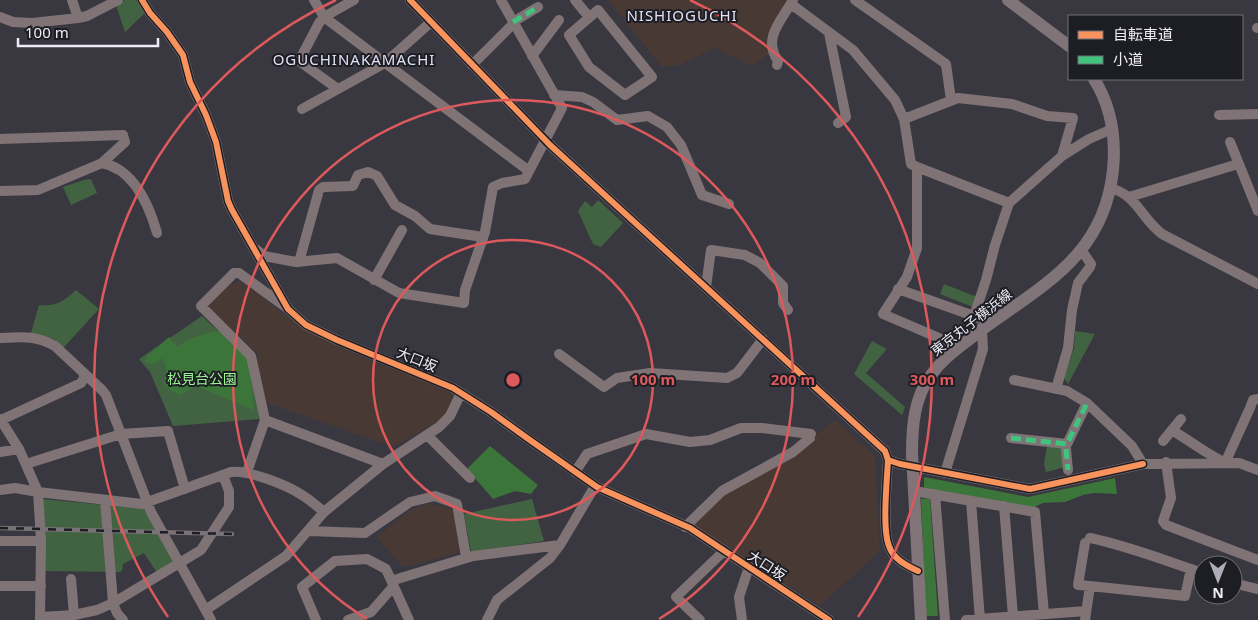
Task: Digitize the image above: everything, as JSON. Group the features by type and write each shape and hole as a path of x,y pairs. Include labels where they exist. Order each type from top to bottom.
{"main road":[{"path":"1008,0 1068,45"},
{"name":"東京丸子横浜線","path":"921,620 912,454 913,421 918,400 930,376 944,359 1065,269 1082,251 1097,225 1110,188 1114,158 1112,129 1105,103 1094,80"}],"street":[{"path":"72,0 78,18"},
{"path":"0,17 13,22 32,23 78,18 118,0"},
{"name":"大口坂","path":"142,0 183,55 190,82 206,115 216,142 228,201 232,210 288,308 306,325 446,384 491,412 595,486 686,526 829,620"},
{"path":"314,0 324,17 529,171"},
{"path":"410,0 545,139 885,451 888,460 886,534 889,548 904,565 918,571"},
{"path":"254,248 264,256 299,262 337,258 399,293 464,303 465,290 483,237 494,187 502,183 525,179 562,108 501,0"},
{"path":"575,0 589,17"},
{"path":"855,0 946,64 951,100"},
{"path":"338,89 299,61 324,17 352,1"},
{"path":"777,65 778,61 772,54 772,36 792,2 853,50 896,100 904,119 911,164 1009,203"},
{"path":"472,65 514,22 538,6"},
{"path":"598,10 652,77 625,95 589,67 569,35 589,17 598,10"},
{"path":"532,56 559,20"},
{"path":"302,109 385,63 430,22"},
{"path":"829,33 846,117 838,123"},
{"path":"554,95 582,97 593,102 617,120 648,116 667,127 681,145 702,195 729,204"},
{"path":"904,119 958,98 1012,104 1047,116 1072,118 1062,156"},
{"path":"1219,115 1258,114"},
{"path":"974,316 1009,203 1062,156 1102,132 1112,129"},
{"path":"0,139 123,135 124,142 102,163 38,190 0,191"},
{"path":"1230,142 1258,211"},
{"path":"102,163 116,167 126,174 136,186 152,214 157,233"},
{"path":"1130,197 1238,164"},
{"path":"917,167 917,248 907,277 883,314 960,346"},
{"path":"299,262 319,190 323,187 353,186 358,176 368,172 377,176 395,205 416,216 430,229 483,237"},
{"path":"1110,188 1121,190 1130,197 1149,223 1162,234 1258,284"},
{"path":"374,280 402,230"},
{"path":"706,287 711,250 745,255 760,263 783,286 783,303 788,310"},
{"path":"1056,389 1068,348 1072,310 1078,283 1091,264 1082,251"},
{"path":"247,472 265,420 251,356 201,306 234,273 239,273 288,308"},
{"path":"898,289 983,320 984,349 945,473"},
{"path":"0,338 30,336 46,341 55,346 106,395 148,502 207,609 211,620"},
{"path":"558,354 604,386 617,378 650,373 727,378 737,373 763,339"},
{"path":"86,375 81,383 0,419 19,449 38,492 41,541 41,619 97,610 113,603 201,550 229,507 229,491 223,475"},
{"path":"1014,380 1067,391 1087,403 1132,446 1143,464"},
{"path":"207,609 286,556 324,512 383,464 439,427 450,416 461,393"},
{"path":"1225,463 1254,400 1258,398"},
{"path":"1011,438 1067,444 1087,403"},
{"path":"1163,441 1181,419"},
{"path":"265,420 383,464"},
{"path":"575,472 587,454 646,434 690,442 710,440 741,428 762,428 811,436 793,452 722,491 686,526"},
{"path":"1172,430 1225,463"},
{"path":"26,464 121,434 168,431 185,489"},
{"path":"427,435 470,478"},
{"path":"1065,474 1066,448"},
{"path":"0,452 19,449"},
{"path":"888,460 900,464 1030,489 1065,474 1166,462 1239,464 1258,470"},
{"path":"1166,462 1171,498 1163,520 1166,526 1258,560"},
{"path":"0,490 15,488 142,504 231,472 247,472 301,494 324,512"},
{"path":"487,620 497,600 550,558 560,546 595,486"},
{"path":"914,491 1035,512 1044,614"},
{"path":"935,494 945,620"},
{"path":"305,536 365,533 410,502 435,496 457,504 466,557"},
{"path":"105,500 113,603 123,620"},
{"path":"970,500 980,620"},
{"path":"1004,506 1013,616"},
{"path":"1088,540 1122,545 1191,569 1185,596 1078,584 1088,540"},
{"path":"0,541 41,541"},
{"path":"348,620 371,612 392,588 394,580 466,557 560,546"},
{"path":"700,620 676,597 724,551"},
{"path":"316,620 302,587 335,562 335,559 367,559 386,569 410,620"},
{"path":"742,620 739,597 749,567"},
{"path":"71,579 74,615"},
{"path":"0,586 41,586"},
{"path":"966,620 1044,614 1086,615 1090,586"},
{"path":"1243,586 1257,589"}],"shaded area":[{"path":"608,0 790,0 771,53 753,66 715,48 679,65 662,67"},
{"path":"241,280 302,328 369,360 441,388 456,396 446,416 394,447 264,402 257,364 258,354 207,305 230,282 234,285"},
{"path":"835,420 875,456 880,551 820,606 693,524 722,493 777,466"},
{"path":"431,504 450,508 455,513 460,552 410,566 402,566 377,537 410,510"}],"green space":[{"path":"125,0 136,0 145,13 125,32 116,5"},
{"path":"91,179 97,193 71,205 63,187"},
{"path":"598,200 623,223 601,247 593,244 578,211 585,201 592,207"},
{"path":"944,284 977,297 973,307 940,294"},
{"path":"76,290 99,309 63,348 54,339 31,333 39,305 50,305 59,302"},
{"name":"松見台公園","path":"202,316 249,359 260,419 173,426 150,372 139,359"},
{"path":"221,331 249,359 254,410 196,386 179,395 164,386 167,371 163,358 153,364 145,362 146,357 169,337 177,347 198,336"},
{"path":"1075,331 1095,334 1068,384 1064,378 1074,348"},
{"path":"872,341 887,349 866,373 905,407 902,415 854,374"},
{"path":"490,446 538,485 531,494 515,491 493,499 467,469"},
{"path":"1047,446 1065,448 1065,467 1046,472 1044,464"},
{"path":"924,477 1028,497 1115,478 1117,494 1094,493 1065,502 1043,503 1030,509 924,490"},
{"path":"930,498 938,616 926,616 921,499"},
{"path":"42,499 147,509 175,562 157,573 144,553 123,564 122,571 119,572 45,571"},
{"path":"532,499 544,541 471,552 464,514"}],"railway":[{"path":"0,528 232,534"}],"marked path":[{"path":"513,22 538,7"},
{"path":"1011,438 1067,444 1087,403"},
{"path":"1066,449 1068,470"}],"cycle path":[{"path":"142,0 183,55 190,82 206,115 216,142 228,201 288,309 306,325 337,340 453,388 491,412 597,487 690,528 829,620"},
{"path":"410,0 550,145 885,451 888,460 885,517 889,546 897,558 918,571"},
{"path":"888,460 900,464 1030,489 1143,464"}],"district":[{"name":"NISHIOGUCHI","path":"682,15"},
{"name":"OGUCHINAKAMACHI","path":"354,59"}]}
